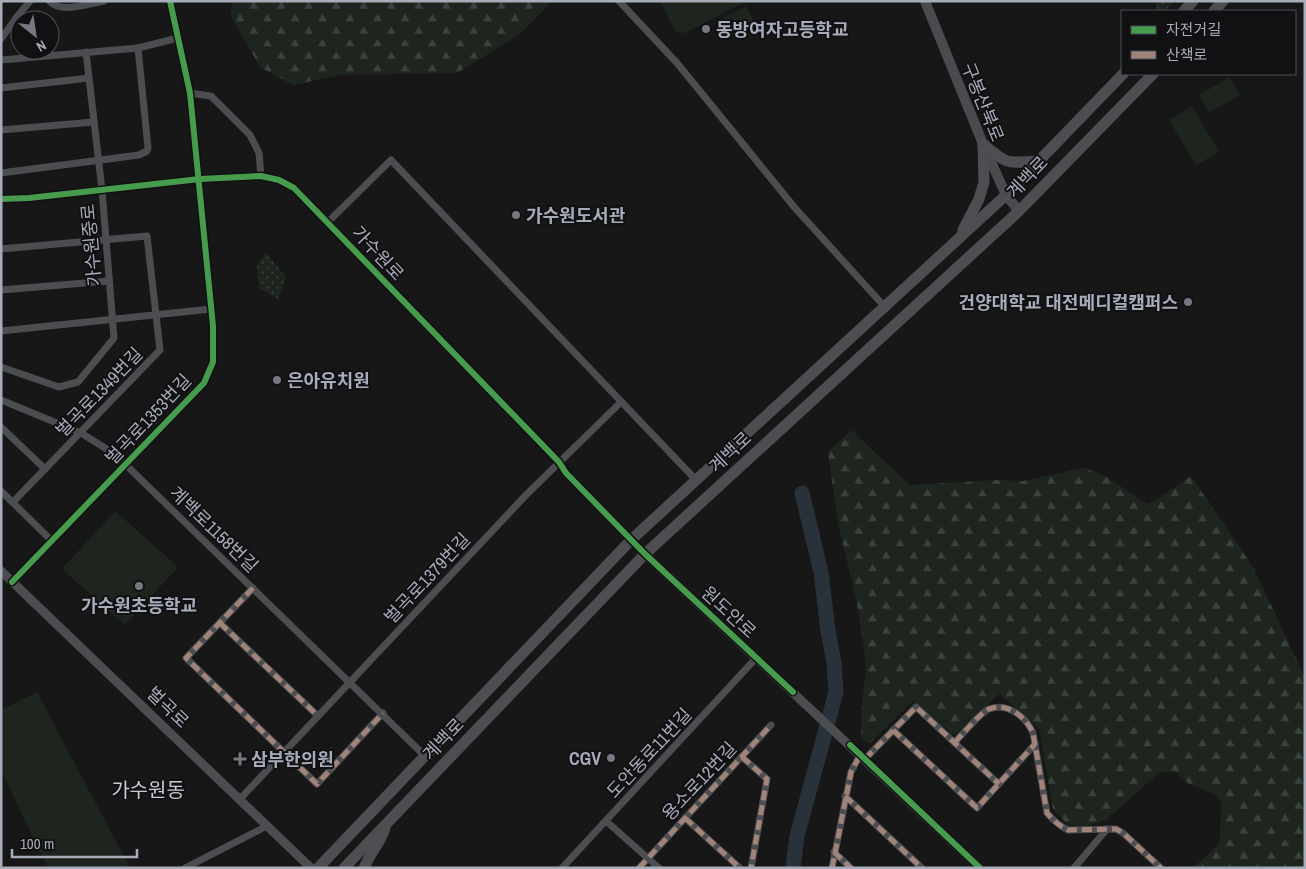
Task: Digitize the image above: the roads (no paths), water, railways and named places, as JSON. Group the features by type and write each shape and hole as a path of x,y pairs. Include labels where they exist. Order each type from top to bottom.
{"main road":[{"name":"구봉산북로","path":"925,1 983,144 1006,195 1019,211"},
{"name":"계백로","path":"318,868 631,540 1006,195 1122,75"},
{"name":"계백로","path":"344,868 645,554 1019,211 1152,75"},
{"path":"983,144 1002,160 1009,163 1039,161"},
{"path":"959,238 979,199 984,182 983,144"},
{"path":"364,868 378,846 387,823"}],"street":[{"path":"1,39 30,1"},
{"path":"49,1 52,5 62,8 104,1"},
{"name":"벌곡로1353번길","path":"12,582 204,383 212,362 213,326 200,179 190,93 170,1"},
{"path":"619,1 677,63 794,208 884,306"},
{"path":"1,60 138,48 178,38"},
{"path":"1,173 140,156 146,151 148,148 138,48"},
{"name":"가수원중로","path":"1,367 59,387 78,382 114,338 102,190 86,52"},
{"path":"1,88 89,78"},
{"path":"190,93 211,96 250,135 259,153 261,176"},
{"path":"1,130 94,122"},
{"path":"328,222 391,160 696,480"},
{"name":"가수원로","path":"1,199 200,179 261,176 279,180 294,188 559,462 566,473 645,554"},
{"name":"벌곡로1349번길","path":"13,502 160,350 147,236 106,240"},
{"path":"1,249 106,240"},
{"path":"1,290 109,281"},
{"path":"1,331 211,309"},
{"name":"계백로1158번길","path":"1,400 81,432 106,448 126,465 425,756"},
{"name":"벌곡로1379번길","path":"240,799 559,462 622,402"},
{"path":"1,427 45,469"},
{"path":"1,491 52,541"},
{"name":"원도안로","path":"645,554 863,757"},
{"name":"벌곡로","path":"1,571 311,868"},
{"path":"253,588 186,658 317,784 383,714"},
{"path":"220,623 318,716"},
{"name":"도안동로11번길","path":"562,868 756,658"},
{"path":"832,868 851,772 863,757 916,706 999,784"},
{"path":"954,742 989,709 1008,708 1015,711 1029,725 1035,744 1047,813 1061,827 1068,830 1116,829 1123,833 1161,868"},
{"name":"용소로12번길","path":"639,868 771,725"},
{"path":"893,730 977,808 1035,744"},
{"path":"742,757 767,779 751,868"},
{"path":"863,757 980,868"},
{"path":"845,796 922,868"},
{"path":"685,818 740,868"},
{"path":"606,821 659,868"},
{"path":"185,868 267,826"},
{"path":"1074,868 1107,829"},
{"path":"834,852 851,868"}],"waterway":[{"path":"793,868 797,836 836,692 834,663 821,572 802,493"}],"place":[{"name":"동방여자고등학교","path":"706,29"},
{"name":"가수원도서관","path":"516,215"},
{"name":"건양대학교 대전메디컬캠퍼스","path":"1188,302"},
{"name":"은아유치원","path":"277,380"},
{"name":"가수원초등학교","path":"139,586"},
{"name":"CGV","path":"611,758"},
{"name":"삼부한의원","path":"240,759"}],"district":[{"name":"가수원동","path":"148,789"}]}
